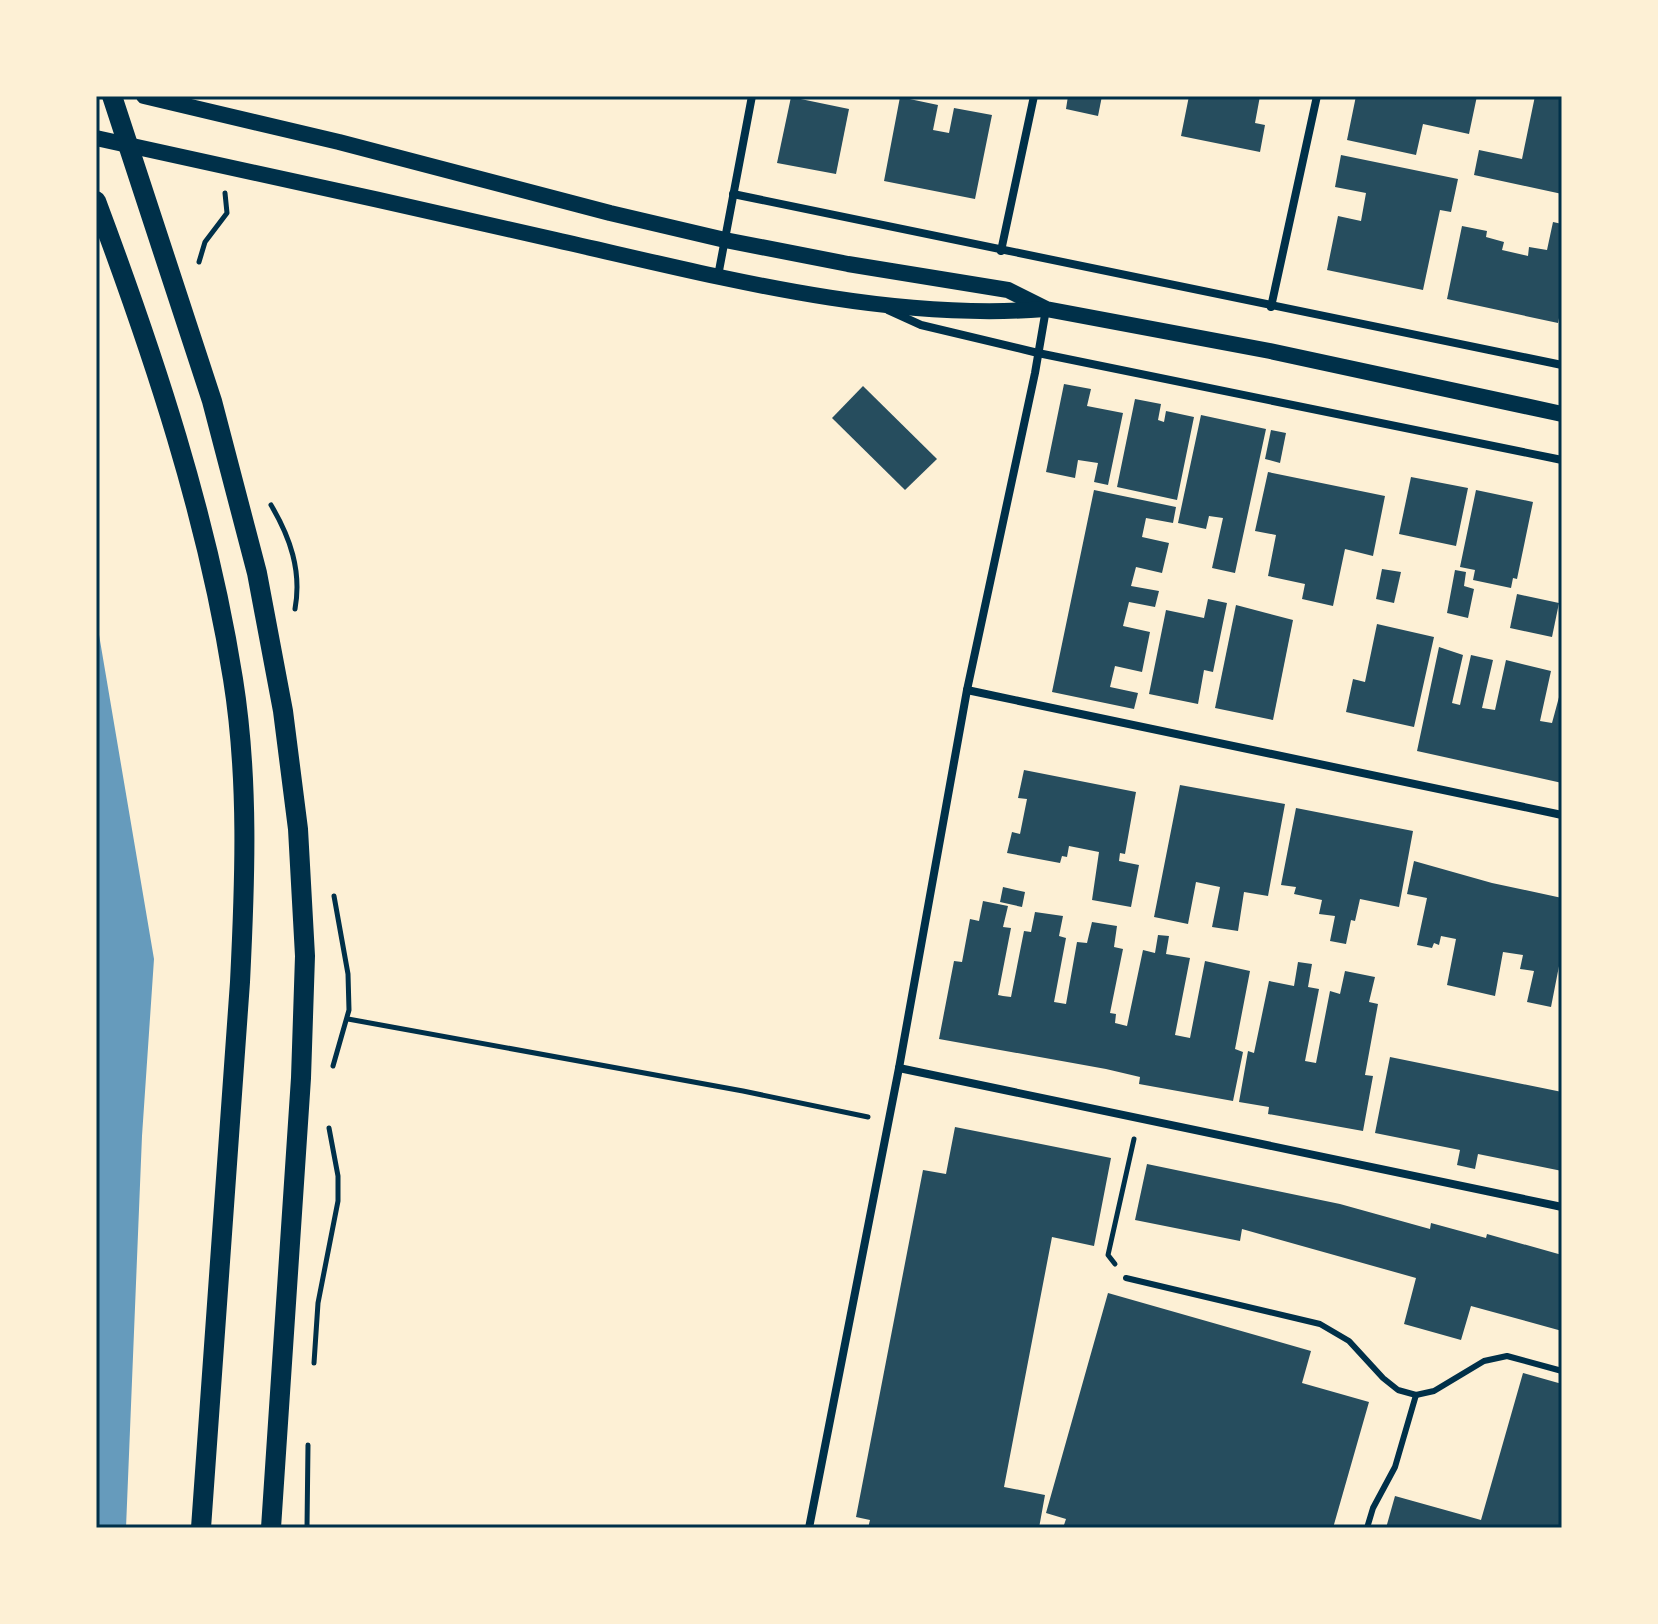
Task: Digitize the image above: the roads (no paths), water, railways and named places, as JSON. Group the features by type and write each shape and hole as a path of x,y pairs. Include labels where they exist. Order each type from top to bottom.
{"main road":[{"path":"112,96 212,401 257,573 283,711 298,829 305,956 301,1078 271,1528"},
{"path":"144,96 725,240 1008,290 1046,309"},
{"path":"96,138 718,277 877,305 1002,313 1046,309 1270,351 1562,414"},
{"path":"96,201 143,330 199,518 233,681 243,771 241,966 201,1528"}],"street":[{"path":"718,277 752,96"},
{"path":"1001,251 1034,96"},
{"path":"1271,307 1317,96"},
{"path":"733,194 1562,365"},
{"path":"877,305 921,325 1038,353 1562,460"},
{"path":"809,1528 899,1068 967,690 1046,309"},
{"path":"967,690 1562,815"},
{"path":"899,1068 1562,1207"}],"lane":[{"path":"1126,1278 1320,1324 1349,1341 1398,1390 1416,1395 1434,1391 1484,1361 1507,1356 1562,1371"},
{"path":"1367,1528 1373,1508 1395,1467 1416,1395"}],"water":[{"path":"96,617 154,959 142,1136 126,1528 96,1528"}]}
